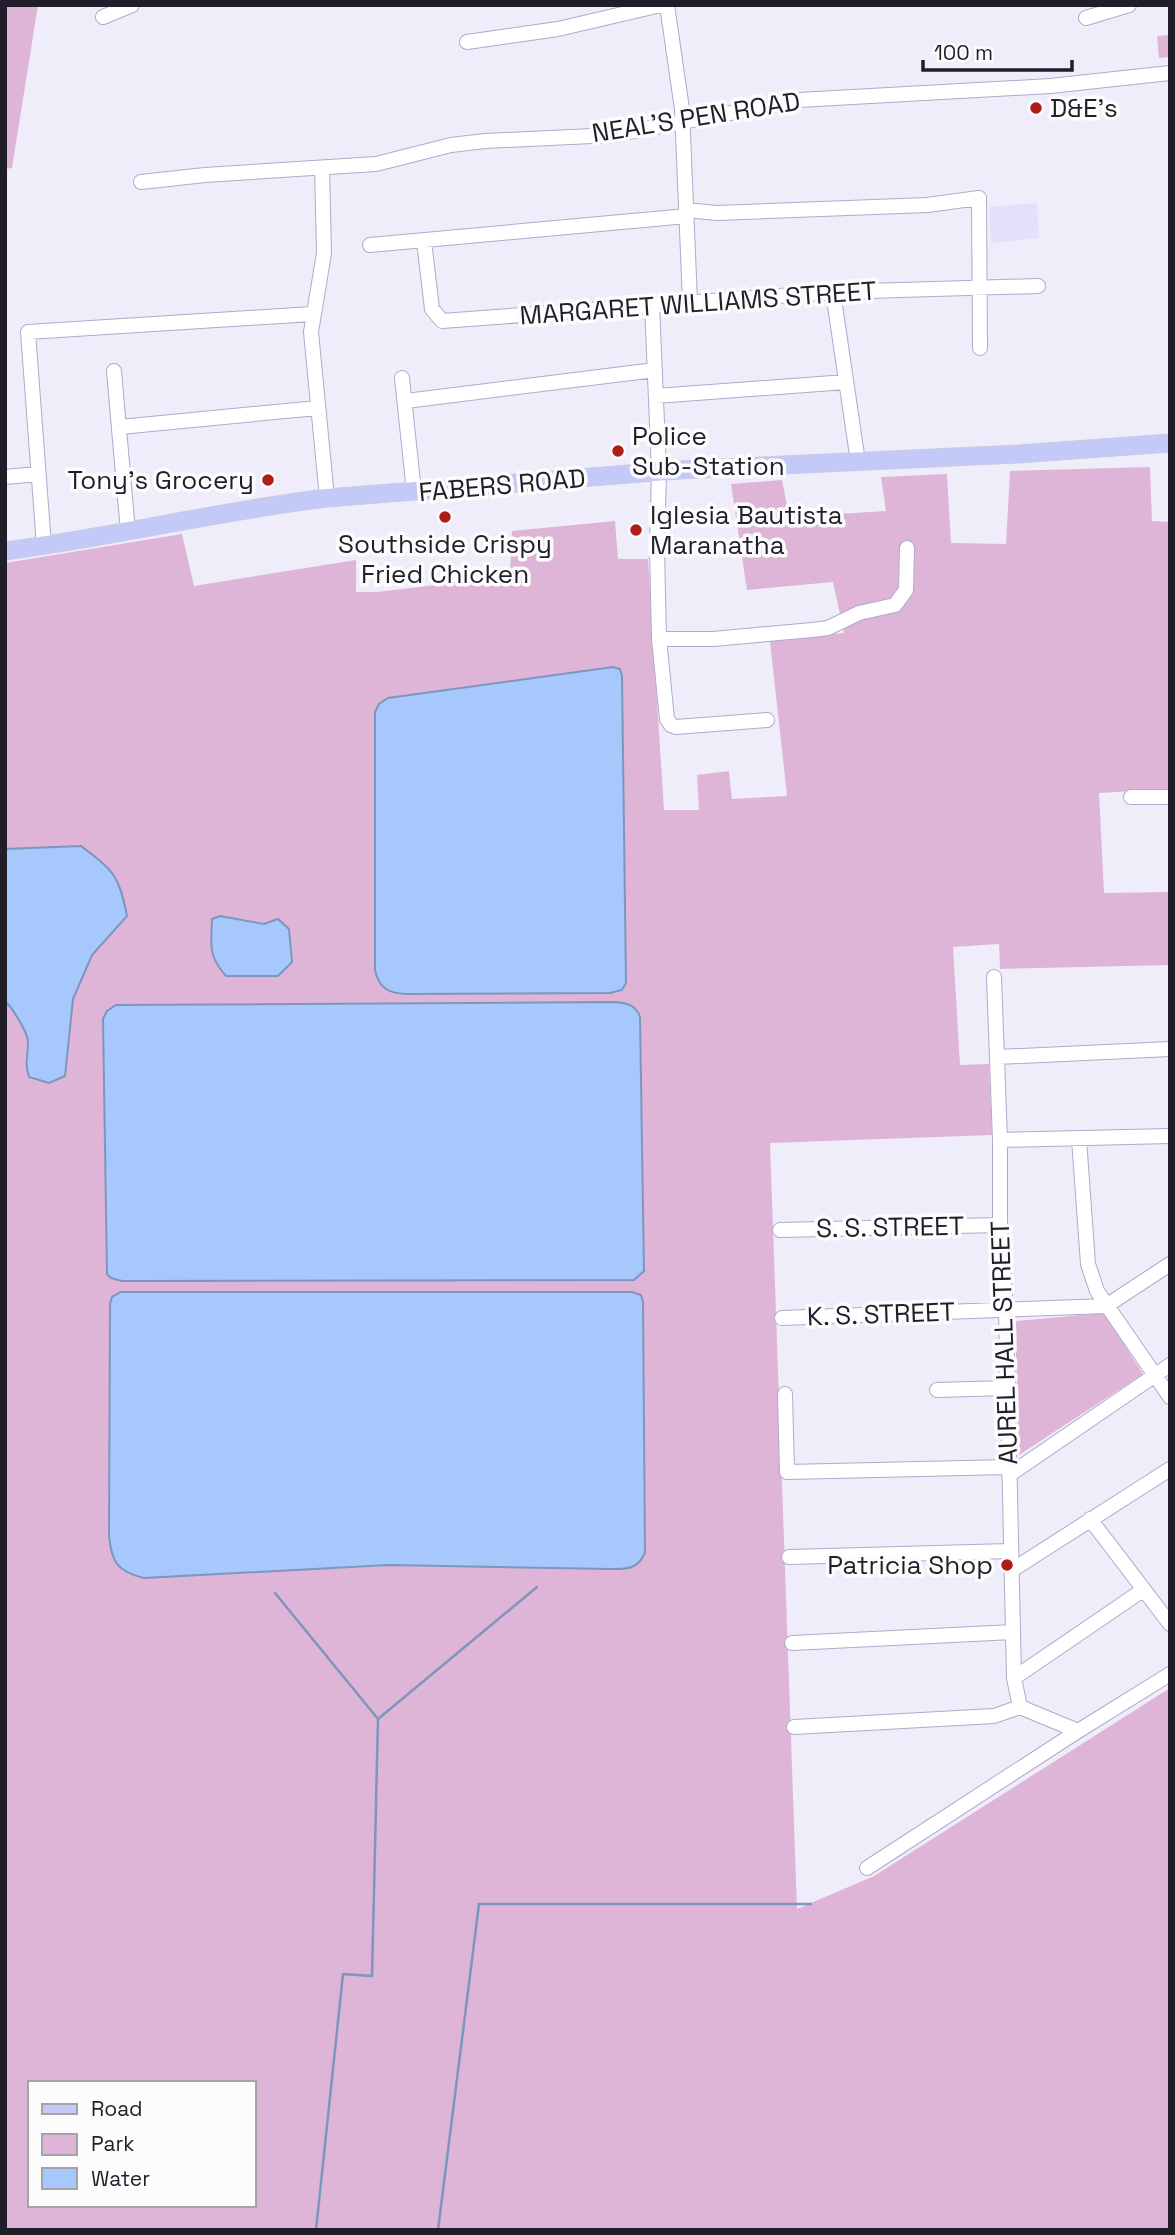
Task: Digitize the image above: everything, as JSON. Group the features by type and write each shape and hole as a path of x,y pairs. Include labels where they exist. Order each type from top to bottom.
{"main road":[{"name":"FABERS ROAD","path":"5,551 327,498 659,471 1019,454 1170,443"}],"street":[{"path":"103,17 132,5"},
{"path":"467,42 558,29 620,10 661,5"},
{"path":"667,5 683,122 690,302"},
{"path":"1086,18 1129,5"},
{"name":"NEAL'S PEN ROAD","path":"141,182 376,164 439,148 485,141 613,135 799,100 1050,86 1170,72"},
{"path":"322,168 324,253 311,331 327,498"},
{"path":"370,245 687,213 928,205 979,198 980,348"},
{"name":"MARGARET WILLIAMS STREET","path":"424,241 432,309 442,321 833,292 1038,286"},
{"path":"833,292 858,462"},
{"path":"652,305 659,471 659,639 665,712 671,725 767,720"},
{"path":"44,546 28,332 312,314"},
{"path":"406,401 655,370"},
{"path":"114,371 128,532"},
{"path":"402,378 414,492"},
{"path":"656,396 846,382"},
{"path":"120,427 317,408"},
{"path":"5,477 38,474"},
{"path":"659,639 713,639 828,628 852,616 895,605 906,590 907,548"},
{"path":"1131,797 1170,797"},
{"name":"AUREL HALL STREET","path":"994,977 1000,1225 1006,1310 1014,1678 1020,1707"},
{"path":"998,1057 1170,1049"},
{"path":"1000,1140 1170,1136"},
{"path":"1079,1139 1088,1264 1097,1291 1170,1397"},
{"name":"S. S. STREET","path":"780,1230 1000,1225"},
{"path":"1106,1306 1170,1264"},
{"name":"K. S. STREET","path":"782,1318 1106,1306"},
{"path":"785,1394 787,1472 1009,1471 1170,1365"},
{"path":"937,1390 1007,1388"},
{"path":"1012,1570 1090,1519 1167,1476"},
{"path":"1090,1519 1170,1624"},
{"path":"789,1557 1010,1551"},
{"path":"1014,1678 1143,1590"},
{"path":"792,1643 1013,1632"},
{"path":"867,1868 1170,1674"},
{"path":"794,1727 994,1716 1020,1707 1078,1731"}],"shaded area":[{"path":"1037,203 1039,238 991,243 989,207"}],"green space":[{"path":"5,5 38,5 12,168 5,169"},
{"path":"1170,35 1170,57 1159,58 1157,36"},
{"path":"1150,467 1152,521 1170,522 1170,789 1099,793 1104,893 1170,892 1170,965 1000,969 999,944 953,947 960,1065 989,1064 992,1135 770,1143 797,1909 874,1876 1170,1688 1170,2230 5,2230 5,1001 11,1006 28,1039 25,1062 64,1076 73,999 92,955 127,916 81,846 5,849 5,563 182,534 194,586 356,560 356,592 377,592 510,576 512,531 615,521 618,559 648,559 664,810 699,810 697,775 729,771 732,799 787,796 770,641 844,633 833,582 747,590 731,484 782,480 789,517 886,511 881,477 947,474 951,543 1006,544 1010,471","holes":["613,667 620,669 622,676 626,983 622,990 610,993 392,993 377,980 375,970 375,712 379,704 388,698","244,919 264,924 247,975 226,976","615,1002 630,1005 640,1017 644,1271 629,1280 122,1281 111,1279 107,1274 103,1019 116,1005","121,1292 632,1292 641,1295 645,1553 144,1578 128,1574 109,1535 112,1297"]},
{"path":"1104,1313 1143,1374 1019,1455 1015,1321"}],"water":[{"path":"613,667 620,669 622,676 626,983 622,990 610,993 406,994 386,989 379,982 375,970 375,712 379,704 388,698"},
{"path":"81,846 108,868 118,882 127,916 92,955 73,999 65,1076 49,1083 29,1077 26,1062 27,1038 19,1020 5,1001 5,849"},
{"path":"220,916 264,924 278,919 289,929 292,962 278,976 226,976 216,962 212,950 212,919"},
{"path":"615,1002 630,1005 640,1017 644,1271 634,1280 122,1281 107,1274 103,1019 107,1011 116,1005"},
{"path":"121,1292 632,1292 641,1295 645,1553 642,1559 635,1566 622,1569 389,1565 144,1578 128,1573 114,1559 109,1535 110,1304 112,1297"}],"waterway":[{"path":"378,1719 537,1587"},
{"path":"275,1593 378,1719 372,1976 343,1974 316,2230"},
{"path":"438,2230 479,1904 811,1904"}],"place":[{"name":"D&E's","path":"1036,108"},
{"name":"Police Sub-Station","path":"618,451"},
{"name":"Tony's Grocery","path":"268,480"},
{"name":"Southside Crispy Fried Chicken","path":"445,517"},
{"name":"Iglesia Bautista Maranatha","path":"636,530"},
{"name":"Patricia Shop","path":"1007,1565"}]}
